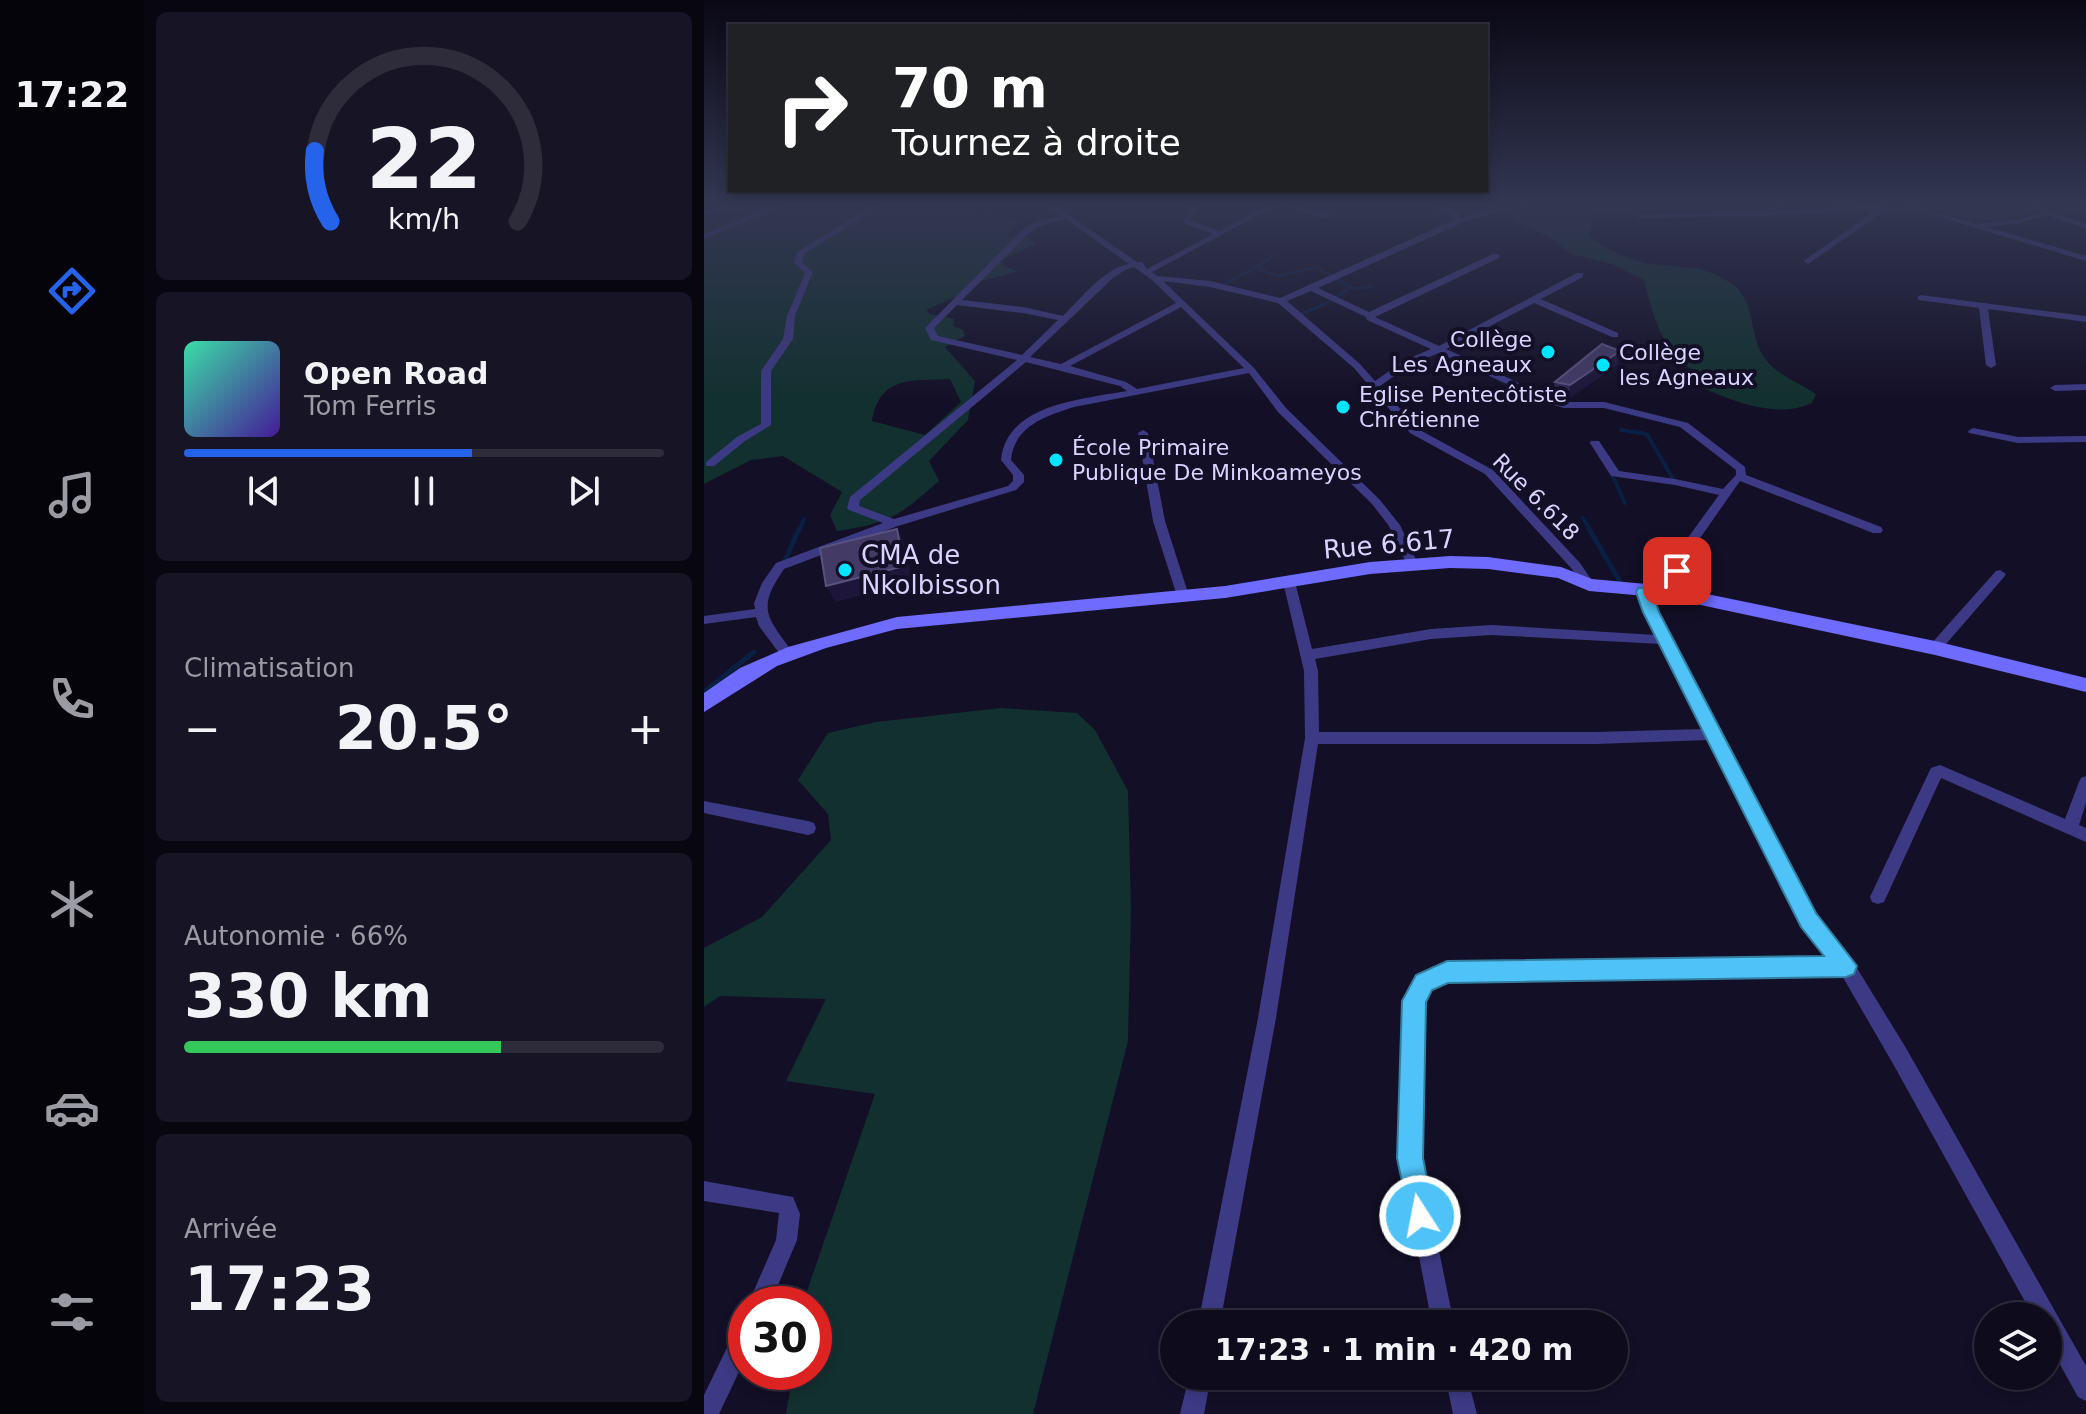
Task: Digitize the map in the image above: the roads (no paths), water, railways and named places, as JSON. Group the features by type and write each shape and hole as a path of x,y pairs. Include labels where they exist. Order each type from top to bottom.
{"street":[{"path":"710,464 741,439 766,425 766,371 788,339 791,316 809,272 807,270"},
{"path":"987,270 929,328 934,338 1062,367 1123,384 1137,393"},
{"path":"894,523 853,508 852,504 1022,360 1119,270"},
{"name":"Rue 6.618","path":"1147,270 1152,274 1281,301 1333,344 1375,385 1414,431 1489,472 1576,566 1589,585"},
{"path":"1158,270 1152,274 1251,370 1282,410 1376,502 1394,525 1412,564"},
{"path":"1281,301 1351,270"},
{"path":"1369,315 1466,270"},
{"path":"1375,385 1408,362 1438,350 1580,275"},
{"path":"1312,288 1532,396 1564,405 1604,405 1684,425 1741,469 1741,477 1725,493 1685,550 1668,592"},
{"path":"1921,298 2086,319"},
{"path":"1535,300 1615,335"},
{"path":"955,302 1023,310 1064,319"},
{"path":"1062,367 1182,303"},
{"path":"1983,307 1991,365"},
{"path":"787,654 764,623 760,603 768,583 780,566 894,523 1012,488 1018,482 1019,475 1006,460 1011,440 1024,425 1045,413 1072,404 1251,370"},
{"path":"2055,388 2086,387"},
{"path":"1973,431 2018,440 2086,439"},
{"path":"1143,433 1159,521 1183,596"},
{"path":"1595,443 1615,474 1725,493"},
{"path":"1741,477 1877,530"},
{"name":"Rue 6.617","path":"704,704 754,668 787,654 897,623 1183,596 1412,564 1488,563 1561,573 1589,585 1668,592 1935,648 2086,685"},
{"path":"1935,648 2000,574"},
{"path":"1212,1310 1267,1018 1312,738 1308,655 1289,582"},
{"path":"1644,592 1665,640 1809,920 1846,966 2037,1302"},
{"path":"704,620 762,612"},
{"path":"1308,655 1431,634 1480,630 1665,640"},
{"path":"1312,738 1596,738 1714,734"},
{"path":"1878,897 1936,772 1946,771 2086,835"},
{"path":"2070,827 2086,782"},
{"path":"704,807 808,828"},
{"path":"1440,1310 1410,1158 1414,1001 1424,982 1447,972 1846,966"},
{"path":"704,1191 786,1204 792,1213 790,1233 767,1286"},
{"path":"2062,1346 2086,1389"},
{"path":"707,1414 728,1370"},
{"path":"1192,1414 1197,1390"},
{"path":"1459,1390 1465,1414"}],"waterway":[{"path":"1219,288 1250,270"},
{"path":"1262,270 1278,276 1303,270"},
{"path":"1321,270 1354,289 1373,286"},
{"path":"1299,315 1327,303 1350,288"},
{"path":"1621,430 1647,434 1673,479"},
{"path":"1613,477 1625,503"},
{"path":"1583,518 1591,531"},
{"path":"799,531 804,519"},
{"path":"783,565 799,529"},
{"path":"1589,529 1621,583"},
{"path":"704,692 754,652"}],"place":[{"name":"Collège Les Agneaux","path":"1548,352"},
{"name":"Collège les Agneaux","path":"1603,365"},
{"name":"Eglise Pentecôtiste Chrétienne","path":"1343,407"},
{"name":"École Primaire Publique De Minkoameyos","path":"1056,460"},
{"name":"CMA de Nkolbisson","path":"845,570"}]}
